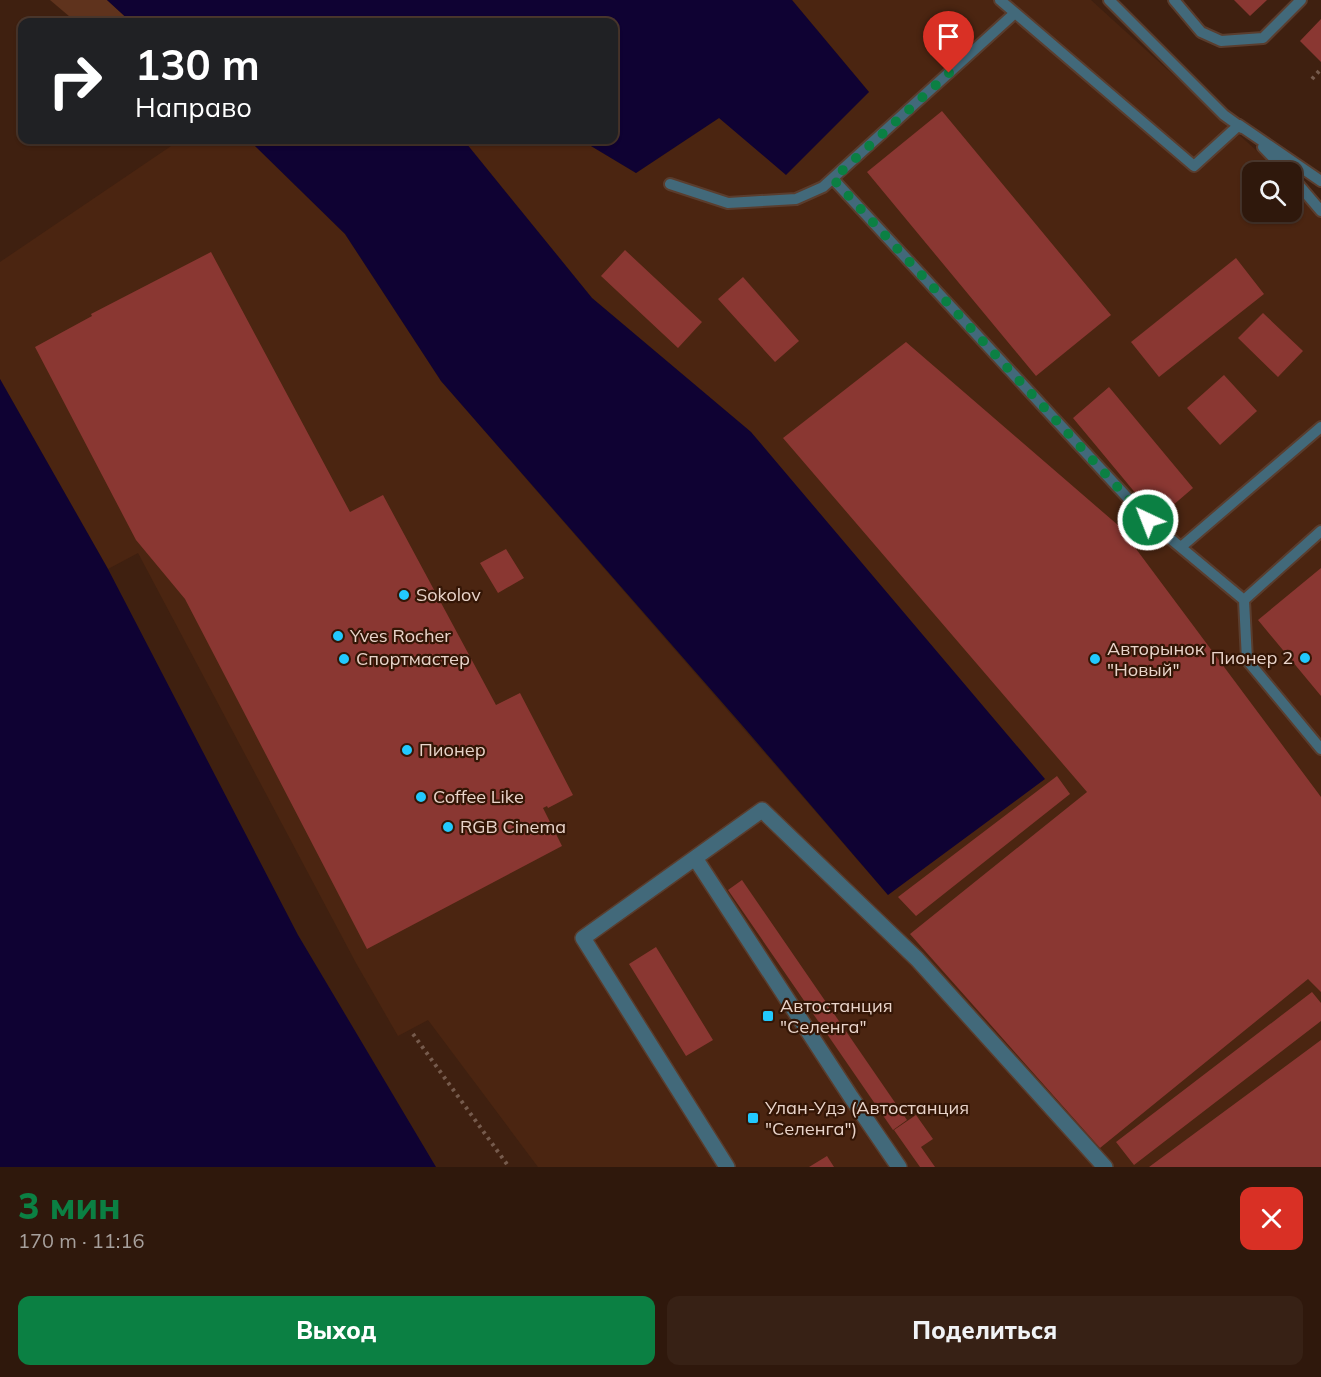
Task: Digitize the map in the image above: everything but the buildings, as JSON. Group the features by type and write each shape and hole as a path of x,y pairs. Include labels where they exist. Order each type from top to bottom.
{"street":[{"path":"727,1167 583,938 762,810 917,959 1105,1167"},
{"path":"695,858 899,1167"}],"lane":[{"path":"1000,0 1194,166 1239,125"},
{"path":"1109,0 1224,115 1321,180"},
{"path":"1174,0 1200,32 1221,41 1263,38 1301,0"},
{"path":"670,184 728,203 796,199 823,188 1015,13"},
{"path":"1239,125 1279,162"},
{"path":"833,179 1148,520 1244,600 1247,660 1321,749"},
{"path":"1302,189 1321,212"},
{"path":"1181,547 1321,427"},
{"path":"1244,600 1321,531"}],"path":[{"path":"1312,79 1321,69"},
{"path":"413,1034 509,1167"}],"shaded area":[{"path":"50,0 107,0 127,18 71,18"},
{"path":"107,0 792,0 869,92 786,175 719,118 636,173 588,144 618,144 618,18 127,18"},
{"path":"792,0 1091,0 1269,162 1242,162 1242,222 1302,222 1302,192 1321,210 1321,1167 538,1167 428,1020 398,1036 356,963 138,553 108,569 0,379 0,262 174,144 253,144 345,234 441,381 888,895 751,432 592,298 467,144 588,144 636,173 719,118 869,92"},
{"path":"253,144 467,144 592,298 751,432 1045,779 888,895 441,381 345,234"},
{"path":"0,379 108,569 298,935 436,1167 0,1167"}],"place":[{"name":"Sokolov","path":"404,595"},
{"name":"Yves Rocher","path":"338,636"},
{"name":"Пионер 2","path":"1305,658"},
{"name":"Спортмастер","path":"344,659"},
{"name":"Авторынок \"Новый\"","path":"1095,659"},
{"name":"Пионер","path":"407,750"},
{"name":"Coffee Like","path":"421,797"},
{"name":"RGB Cinema","path":"448,827"},
{"name":"Автостанция \"Селенга\"","path":"768,1016"},
{"name":"Улан-Удэ (Автостанция \"Селенга\")","path":"753,1118"}],"route":[{"path":"949,73 833,179 1148,520"}]}
